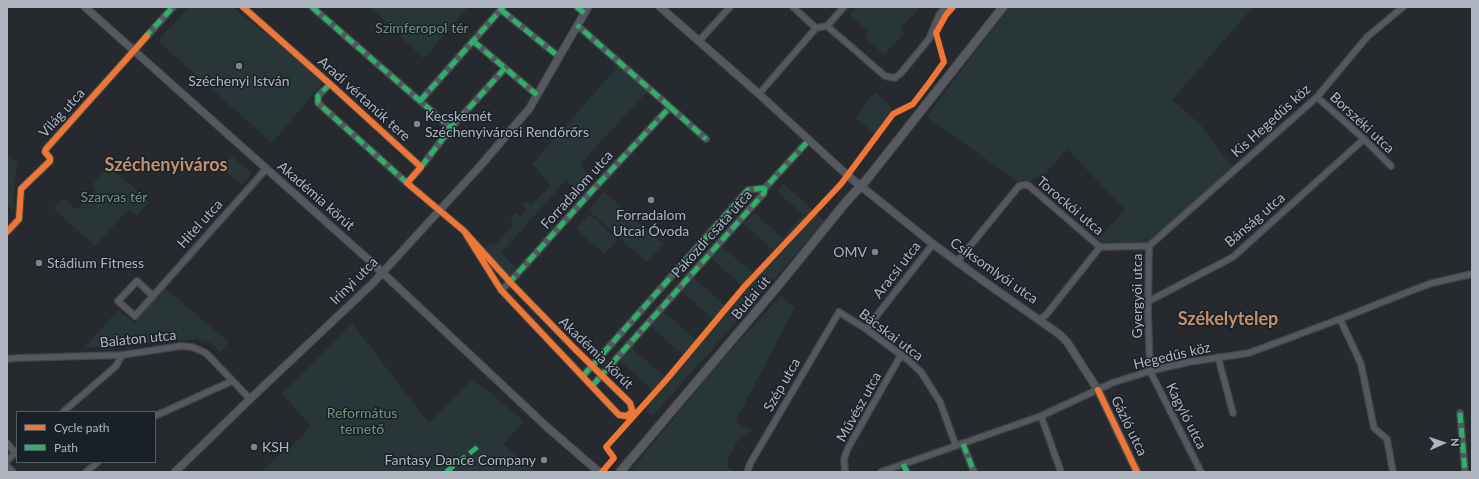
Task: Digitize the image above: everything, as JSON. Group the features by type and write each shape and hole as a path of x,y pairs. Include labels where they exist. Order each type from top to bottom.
{"main road":[{"name":"Budai út","path":"620,472 861,186 1003,7"}],"street":[{"name":"Akadémia körút","path":"85,7 382,273 547,427 599,472"},
{"name":"Világ utca","path":"7,232 19,219 21,189 50,161 50,158 45,152 46,149 172,7"},
{"name":"Aradi vértanúk tere","path":"243,7 421,167"},
{"path":"312,7 452,128"},
{"name":"Irinyi utca","path":"175,472 250,399 351,305 440,211 504,140 529,109 558,56 586,10 577,7"},
{"name":"Csíksomlyói utca","path":"660,7 700,41 861,186 957,262 1040,319 1059,334 1067,342 1098,390"},
{"path":"700,41 730,7"},
{"path":"793,7 816,28"},
{"path":"759,94 816,28 827,26 844,7"},
{"path":"827,26 885,76 895,78 901,73 929,38 940,15 946,7"},
{"name":"Kis Hegedűs köz","path":"1149,246 1317,97 1367,37 1402,7"},
{"path":"420,101 502,8 558,56"},
{"path":"577,26 706,139"},
{"path":"473,41 537,95"},
{"path":"407,183 452,128 505,68"},
{"name":"Aradi vértanúk tere","path":"330,84 318,96 318,103 407,183 464,231"},
{"name":"Borszéki utca","path":"1317,97 1364,139 1391,166"},
{"name":"Forradalom utca","path":"501,290 670,107"},
{"name":"Bánság utca","path":"1149,301 1233,257 1364,139"},
{"path":"765,188 809,140"},
{"name":"Hitel utca","path":"153,296 137,281 118,301 135,316 153,296 266,169"},
{"name":"Torockói utca","path":"957,262 1019,186 1024,185 1028,185 1100,247 1149,246"},
{"name":"Pákozdi csata utca","path":"583,376 748,190 765,188 764,193 592,386"},
{"name":"Akadémia körút","path":"464,231 510,282 630,403 632,410 630,414 626,416 619,415 501,290 464,231"},
{"name":"Aracsi utca","path":"866,329 933,244"},
{"name":"Gyergyói utca","path":"1149,246 1150,370"},
{"path":"1040,319 1046,315 1100,247"},
{"name":"Hegedűs köz","path":"881,472 1041,416 1112,383 1150,370 1218,357 1250,353 1432,283 1472,274"},
{"name":"Bácskai utca","path":"838,312 866,329 921,372 940,402 956,446"},
{"name":"Szép utca","path":"747,472 751,462 838,312"},
{"path":"1340,319 1361,364 1374,428 1387,439 1393,472"},
{"name":"Balaton utca","path":"7,359 122,355 181,346 192,347 199,349 206,354 250,399"},
{"path":"63,411 116,366 122,355"},
{"name":"Művész utca","path":"845,472 844,459 848,448 901,355"},
{"path":"1218,357 1233,413"},
{"name":"Kagyló utca","path":"1150,370 1201,472"},
{"path":"156,416 232,380"},
{"name":"Gázló utca","path":"1098,390 1137,472"},
{"path":"1460,413 1465,472"},
{"path":"1041,416 1061,472"},
{"path":"7,443 16,452 7,461"},
{"path":"963,444 974,472"},
{"path":"86,472 97,463"},
{"path":"903,464 907,472"},
{"path":"7,466 13,472"}],"green space":[{"path":"188,7 233,7 324,81 272,143 158,41"},
{"name":"Szimferopol tér","path":"370,7 468,7 424,59"},
{"path":"857,7 920,7 900,29 904,33 884,55 865,37 869,32 850,15"},
{"path":"1010,7 1253,7 1172,100 1199,123 1232,167 1147,244 1104,244 1098,239 1125,210 1067,149 1047,172 1028,182 1024,180 1017,181 927,117 975,51"},
{"path":"618,66 647,92 579,165 593,178 580,192 566,180 501,253 518,269 510,278 483,250 491,242 495,245 514,224 510,219 516,213 521,216 527,209 522,205 526,201 531,205 551,185 532,164"},
{"path":"875,92 890,106 891,111 875,134 855,118"},
{"path":"7,153 17,162 13,210 7,204"},
{"path":"232,156 252,174 242,185 222,168"},
{"name":"Szarvas tér","path":"109,166 149,202 137,216 129,209 95,246 53,208 64,198 77,210 96,189 92,185"},
{"path":"784,184 825,221 653,416 640,404 652,390 620,361 632,348 665,377 684,356 651,327 664,312 696,340 714,320 682,292 694,278 725,306 742,286 712,258 722,247 753,273 773,250 744,224 754,213 783,238 803,215 777,191"},
{"path":"604,192 663,244 647,262 588,210"},
{"path":"589,214 617,240 604,254 576,229"},
{"path":"165,288 229,342 220,352 211,343 198,339 84,348 118,310 134,323"},
{"path":"781,296 795,307 735,422 752,430 736,443 728,459 728,468 736,472 634,472 632,469 718,364"},
{"name":"Református temető","path":"352,323 429,423 473,379 524,421 504,444 536,472 263,472 263,469 283,452 285,454 311,426 282,394"}],"marked path":[{"path":"144,38 173,7"},
{"path":"312,7 451,128"},
{"path":"420,101 503,7"},
{"path":"577,7 584,13"},
{"path":"501,10 558,56"},
{"path":"508,284 670,107 577,25"},
{"path":"473,41 537,95"},
{"path":"421,167 451,128 505,68"},
{"path":"330,84 318,96 318,103 407,183"},
{"path":"670,107 706,139"},
{"path":"592,386 764,193 765,188 809,140"},
{"path":"583,376 748,190 765,188"},
{"path":"1460,413 1465,472"},
{"path":"963,444 974,472"},
{"path":"446,472 480,445"},
{"path":"903,464 907,472"}],"cycle path":[{"path":"243,7 421,167 407,183 464,231 510,282 630,403 632,410 630,414 626,416 619,415 501,290 464,231"},
{"path":"602,472 614,458 606,447 667,379 744,287 841,184 893,114 913,104 929,83 944,62 936,33 946,15 953,7"},
{"path":"7,232 19,219 21,189 50,161 50,158 45,152 46,149 147,36"},
{"path":"1098,390 1137,472"}],"place":[{"name":"Széchenyi István","path":"239,66"},
{"name":"Kecskemét Széchenyivárosi Rendőrőrs","path":"417,124"},
{"name":"Forradalom Utcai Óvoda","path":"651,200"},
{"name":"OMV","path":"875,252"},
{"name":"Stádium Fitness","path":"39,263"},
{"name":"KSH","path":"254,447"},
{"name":"Fantasy Dance Company","path":"544,460"}],"district":[{"name":"Széchenyiváros","path":"166,165"},
{"name":"Székelytelep","path":"1228,319"}]}
